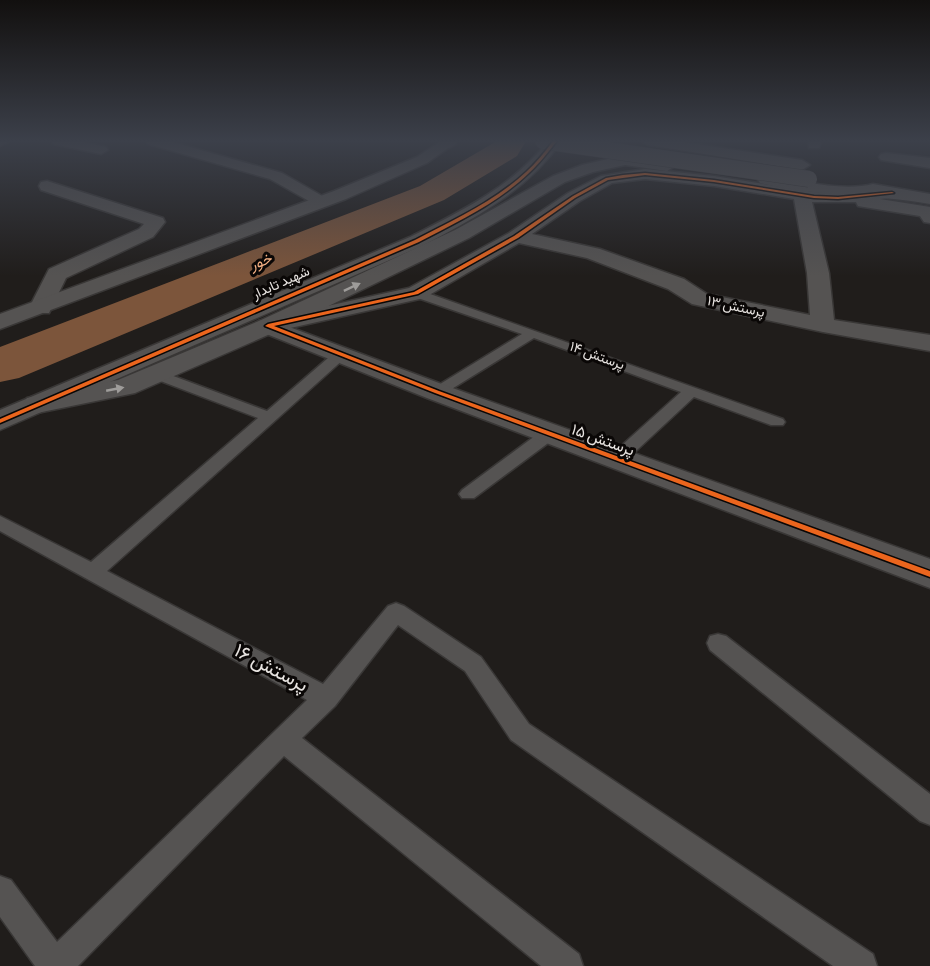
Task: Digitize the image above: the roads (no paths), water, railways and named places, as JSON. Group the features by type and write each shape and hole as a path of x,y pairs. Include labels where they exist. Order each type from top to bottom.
{"street":[{"path":"41,308 57,274 146,233 156,222 47,186"},
{"path":"295,186 322,201"},
{"path":"0,322 358,186"},
{"name":"شهید تابدار","path":"0,421 417,241 477,210 510,186"},
{"path":"38,404 125,387 268,326 462,234 547,186"},
{"path":"268,326 416,293 516,237 594,186"},
{"path":"805,186 832,190 930,190"},
{"path":"811,186 823,325"},
{"path":"821,186 838,198 927,212 930,218"},
{"path":"875,186 898,189"},
{"path":"889,186 930,199"},
{"path":"838,198 898,189 901,186"},
{"name":"پرستش ۱۳","path":"516,237 592,253 676,284 700,299 869,334 930,343"},
{"name":"پرستش ۱۵","path":"268,326 549,434 930,574"},
{"path":"869,334 903,356 930,366"}],"lane":[{"name":"پرستش ۱۴","path":"416,293 777,422"},
{"path":"437,392 533,333"},
{"path":"93,572 340,355"},
{"path":"155,374 269,417"},
{"path":"617,459 692,391"},
{"path":"468,494 549,434"},
{"name":"پرستش ۱۶","path":"0,523 326,698 55,966"},
{"path":"326,698 396,612 472,664 520,732 861,966"},
{"path":"718,643 930,811"},
{"path":"282,740 567,966"},
{"path":"0,891 55,966"}],"waterway":[{"name":"خور","path":"0,366 432,193 444,186"}]}
